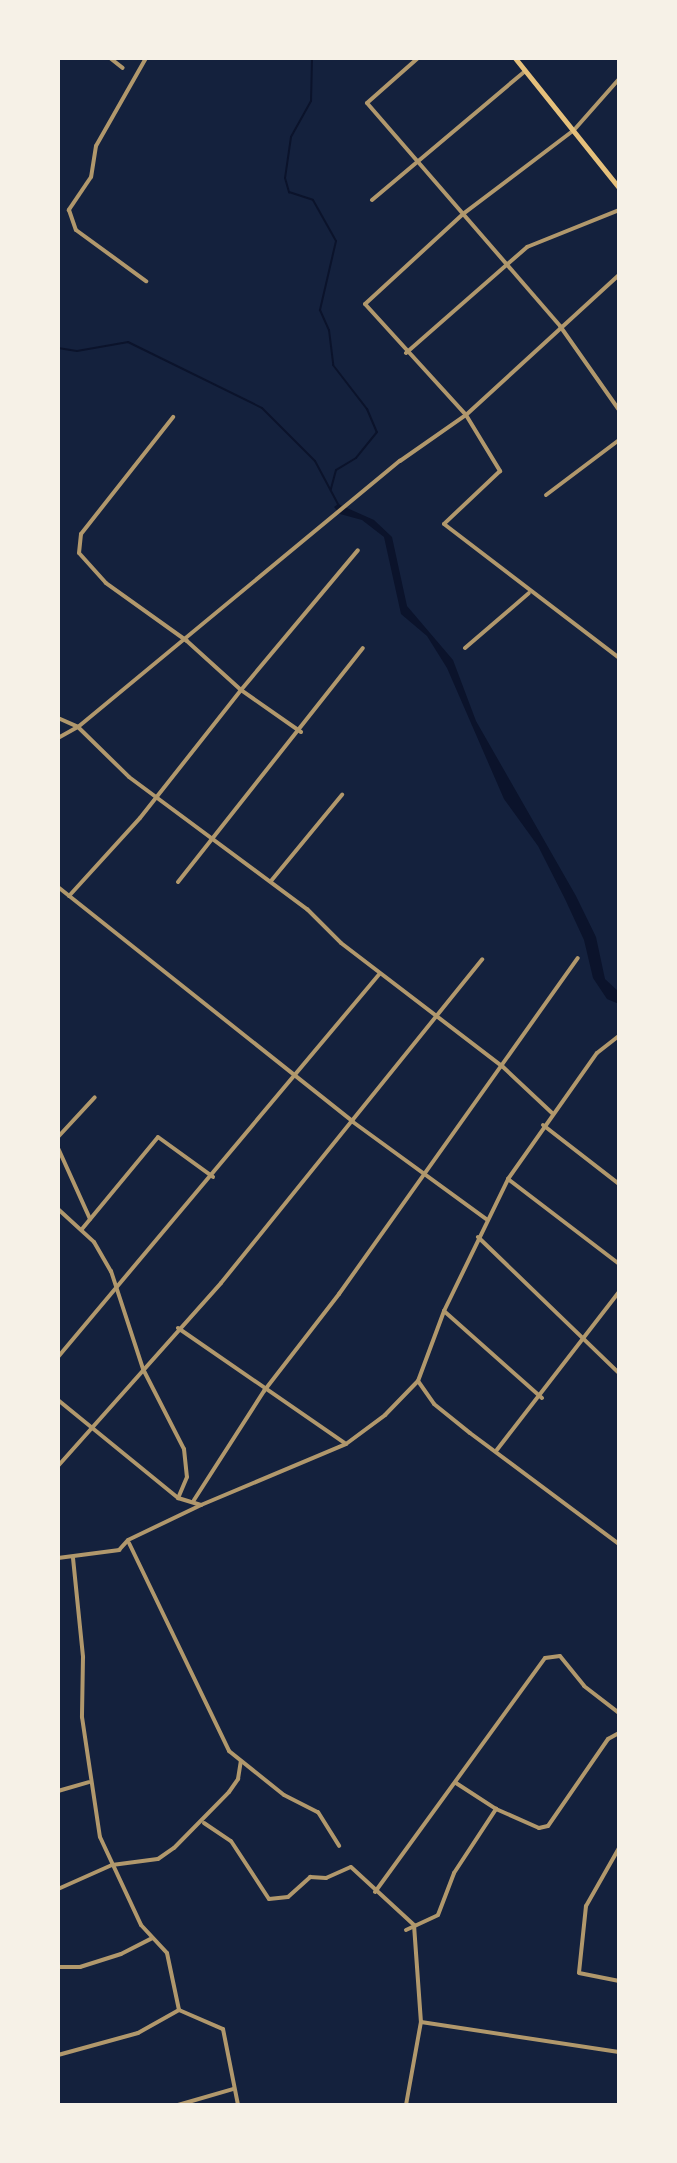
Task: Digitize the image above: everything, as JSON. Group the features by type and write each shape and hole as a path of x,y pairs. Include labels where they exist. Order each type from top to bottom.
{"main road":[{"path":"515,58 619,188"}],"street":[{"path":"110,58 123,68"},
{"path":"146,58 96,146 91,177 69,210 76,230 146,281"},
{"path":"418,58 367,103 560,326 619,410"},
{"path":"372,200 525,71"},
{"path":"619,79 574,130 463,214 365,304 406,353 466,415 500,471 445,517 444,524 529,593 619,658"},
{"path":"406,353 545,237 619,210"},
{"path":"58,738 78,727 187,641 346,505 466,415 619,275"},
{"path":"173,417 77,542 79,553 106,583 187,641 241,690 301,732"},
{"path":"546,495 619,440"},
{"path":"69,896 358,550"},
{"path":"465,648 529,593"},
{"path":"178,882 301,732 363,648"},
{"path":"58,718 78,727 155,796 271,881 379,974 502,1066 552,1113"},
{"path":"271,881 342,795"},
{"path":"58,887 353,1122 486,1219"},
{"path":"194,1500 264,1391 578,958"},
{"path":"58,1466 89,1426 143,1369 353,1122 434,1015 482,959"},
{"path":"58,1357 298,1077 379,974"},
{"path":"58,1558 119,1550 128,1540 201,1505 346,1444 385,1415 418,1381 444,1311 508,1179 543,1125 597,1053 619,1036"},
{"path":"58,1137 95,1097"},
{"path":"543,1125 619,1184"},
{"path":"82,1229 158,1137 213,1177"},
{"path":"58,1148 90,1219"},
{"path":"508,1179 619,1264"},
{"path":"58,1209 82,1229 103,1253 143,1369 184,1449 187,1477 178,1498"},
{"path":"478,1237 619,1373"},
{"path":"496,1451 542,1398 581,1336 619,1292"},
{"path":"444,1311 542,1398"},
{"path":"178,1328 264,1391 346,1444"},
{"path":"418,1381 434,1404 619,1544"},
{"path":"58,1400 178,1498 194,1500 201,1505"},
{"path":"128,1540 229,1751 284,1795 318,1812 339,1846"},
{"path":"73,1558 89,1782 100,1837 152,1938 167,1953 179,2010"},
{"path":"375,1892 537,1666 552,1655 565,1659 584,1686 619,1713"},
{"path":"456,1783 496,1809 539,1828 548,1826 608,1739 619,1733"},
{"path":"58,1889 112,1865 158,1859 204,1823 238,1779 241,1761"},
{"path":"58,1791 89,1782"},
{"path":"406,1930 438,1915 454,1873 496,1809"},
{"path":"204,1823 231,1841 269,1899 288,1897 310,1877 326,1878 351,1867 414,1925 421,2022 406,2105"},
{"path":"619,1848 586,1906 579,1973 619,1981"},
{"path":"58,1967 80,1967 121,1954 152,1938"},
{"path":"58,2055 138,2033 179,2010"},
{"path":"179,2010 223,2029 238,2105"},
{"path":"421,2022 619,2052"},
{"path":"178,2105 234,2089"}],"water":[{"path":"338,504 374,520 392,537 407,606 453,660 476,721 576,896 596,937 605,979 619,992 619,1004 607,999 593,978 584,940 565,899 538,846 504,799 447,668 427,636 401,614 384,537 362,520 340,514 334,507"}],"waterway":[{"path":"312,58 311,101 291,137 285,178 289,192 313,200 336,241 320,310 329,330 333,365 367,409 377,432 356,458 336,470 331,489"},
{"path":"58,348 77,351 128,342 262,408 315,461 339,506"}]}
